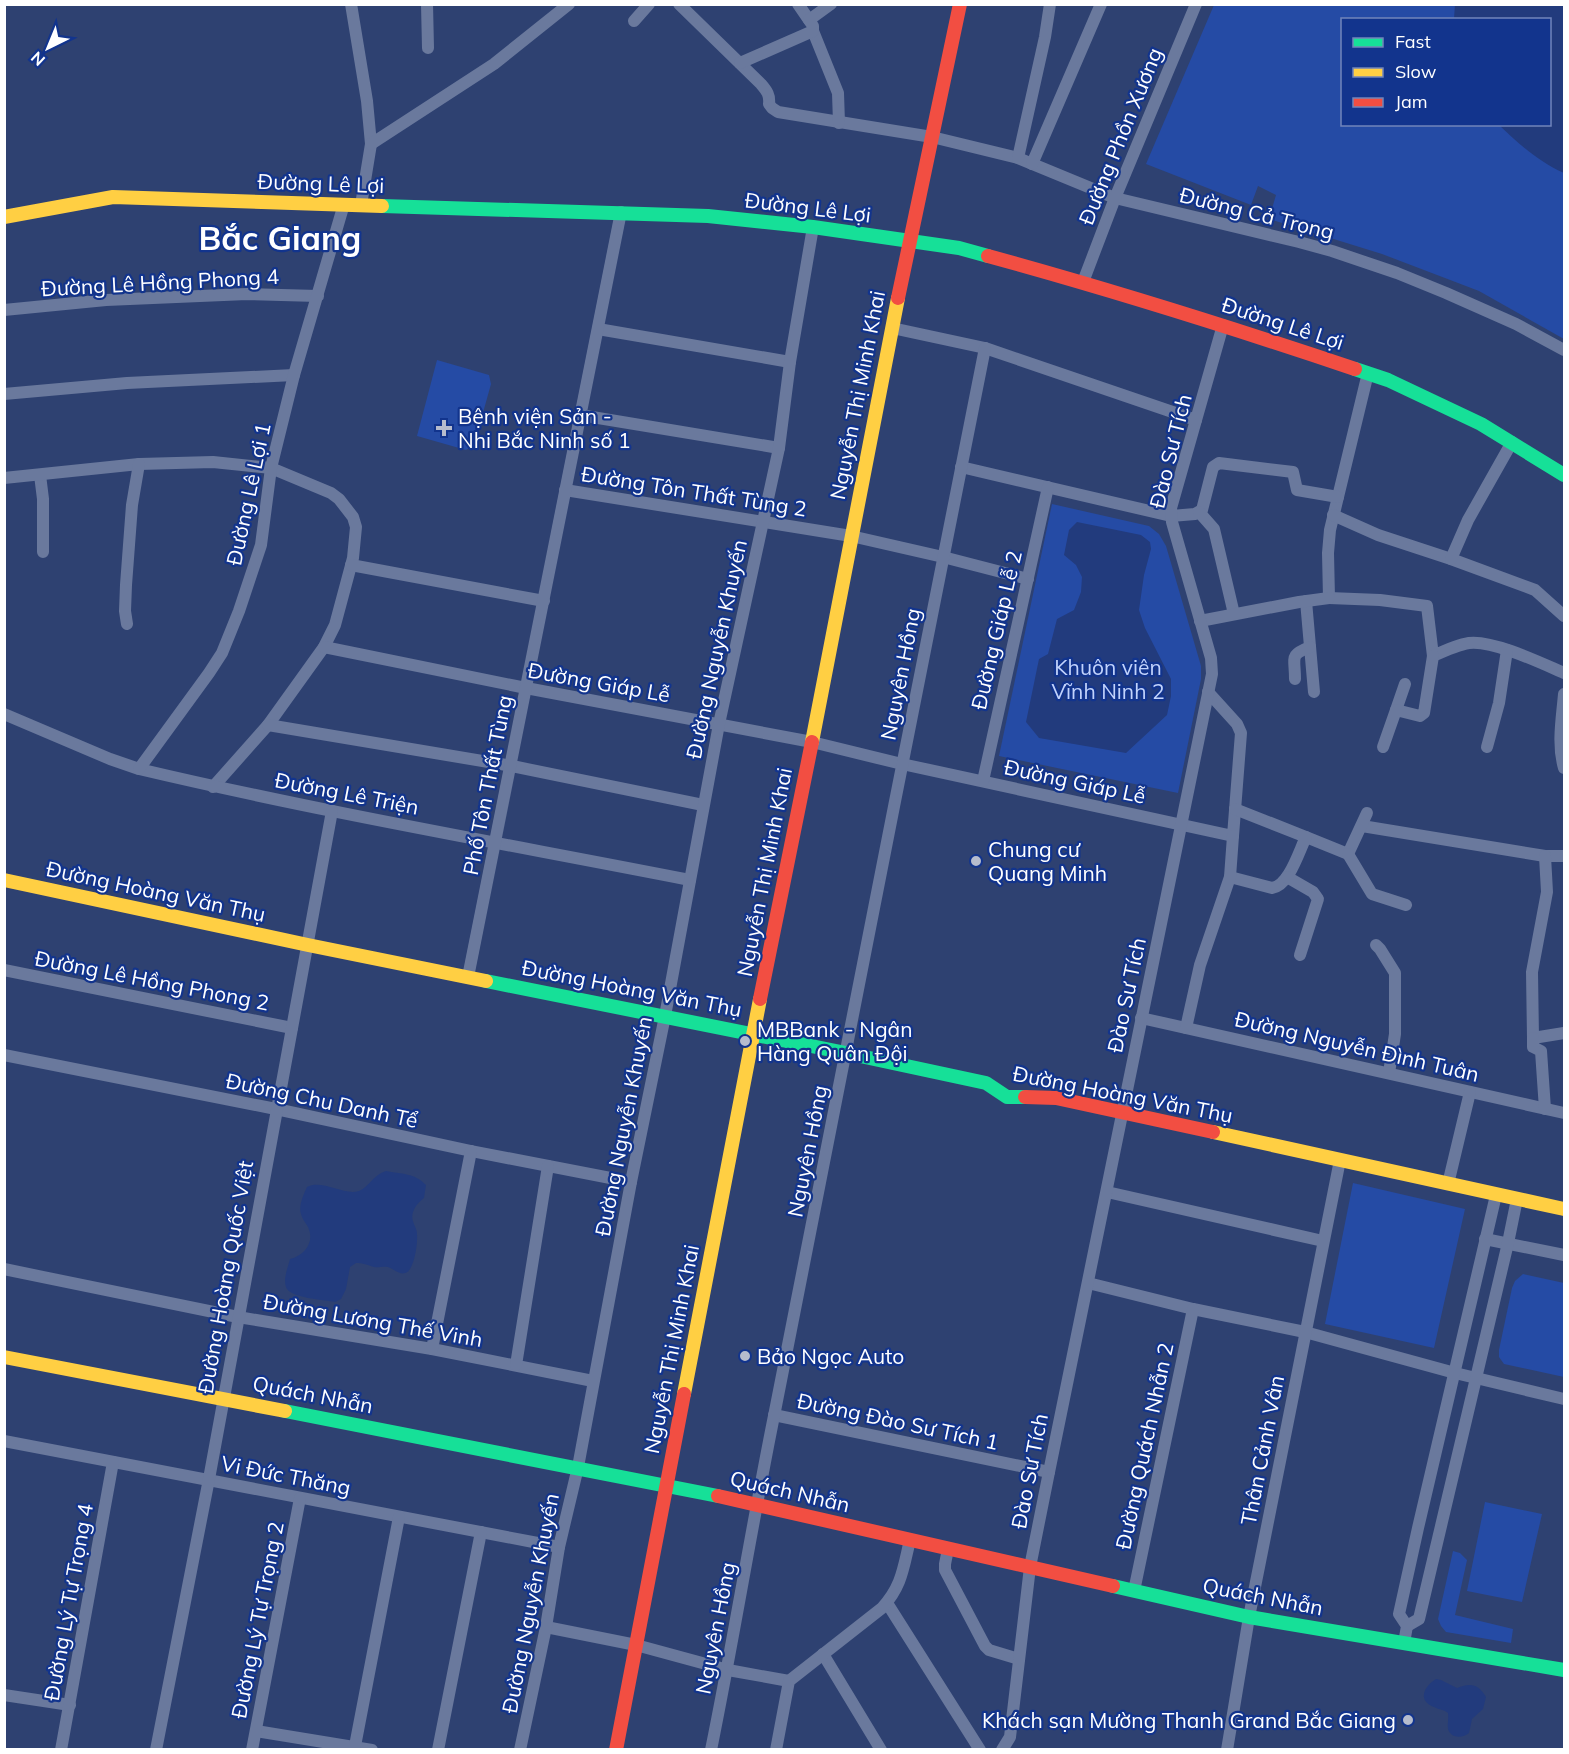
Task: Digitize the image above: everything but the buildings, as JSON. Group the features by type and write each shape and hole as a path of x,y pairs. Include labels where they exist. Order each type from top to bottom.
{"street":[{"path":"351,4 365,89 371,144 361,205"},
{"path":"427,4 428,48"},
{"path":"371,144 494,64 568,4"},
{"path":"634,21 649,4"},
{"path":"679,4 741,63 811,26 831,4"},
{"path":"798,4 811,26 837,93 839,123"},
{"name":"Nguyễn Thị Minh Khai","path":"616,1749 850,536 960,4"},
{"path":"1018,158 1045,38 1050,4"},
{"path":"1032,164 1101,4"},
{"name":"Đường Phồn Xương","path":"1083,282 1115,198 1196,4"},
{"name":"Đường Cả Trọng","path":"741,63 767,92 772,108 788,115 932,137 1018,158 1115,198 1299,242 1369,263 1446,292 1564,350"},
{"name":"Đường Lê Lợi","path":"4,217 113,197 621,212 708,216 813,227 959,248 1083,282 1223,325 1368,374 1445,406 1512,442 1564,475"},
{"name":"Đường Lê Lợi 1","path":"139,769 222,653 239,611 261,545 271,468 294,375 344,204"},
{"name":"Phố Tôn Thất Tùng","path":"468,977 621,212"},
{"name":"Đường Nguyễn Khuyến","path":"520,1749 546,1627 559,1547 578,1467 719,724 779,448 790,362 813,227"},
{"name":"Đường Lê Hồng Phong 4","path":"4,310 106,300 235,294 318,296"},
{"name":"Đào Sư Tích","path":"1002,1749 1010,1737 1030,1567 1213,664 1171,516 1171,508 1223,325"},
{"path":"892,328 985,348 1196,420"},
{"path":"598,329 790,362"},
{"name":"Nguyên Hồng","path":"711,1749 728,1670 774,1415 985,348"},
{"path":"1329,598 1328,543 1368,374"},
{"path":"4,394 127,384 294,375"},
{"path":"580,415 779,448"},
{"path":"1451,559 1468,520 1512,442"},
{"path":"4,478 139,464 213,462 271,468 331,494 346,507 353,517 356,527 353,558 335,625 324,647 268,725 213,786"},
{"path":"962,467 1171,516 1199,512 1203,506 1213,467 1219,462 1293,472 1297,490 1338,497"},
{"path":"127,624 126,585 132,505 139,464"},
{"path":"40,475 43,499 43,552"},
{"name":"Đường Giáp Lễ 2","path":"983,781 1048,487"},
{"name":"Đường Tôn Thất Tùng 2","path":"565,490 850,536 1028,579"},
{"path":"1199,512 1214,529 1234,614"},
{"path":"1333,515 1378,535 1535,590 1564,616"},
{"path":"351,565 544,601"},
{"path":"1200,621 1329,598 1380,600 1427,606 1433,656 1422,716 1396,710"},
{"path":"1306,601 1314,692"},
{"path":"1433,656 1469,643 1483,644 1507,650 1564,673"},
{"name":"Đường Giáp Lễ","path":"324,647 812,742 902,764 1233,836"},
{"path":"1295,679 1295,656 1297,652 1310,647"},
{"path":"1487,747 1499,703 1507,650"},
{"path":"1383,747 1405,684"},
{"path":"1186,1028 1200,965 1230,877 1241,733 1237,724 1208,692"},
{"path":"1564,694 1561,747 1564,768"},
{"name":"Đường Lê Triện","path":"4,714 139,769 332,811 690,880"},
{"path":"268,725 512,766 703,805"},
{"path":"1235,809 1348,854 1372,894 1406,905"},
{"name":"Đường Hoàng Quốc Việt","path":"156,1749 209,1479 332,811"},
{"path":"1348,854 1367,813"},
{"path":"1362,826 1545,856 1564,856"},
{"path":"1230,877 1272,888 1278,887 1287,877 1306,837"},
{"path":"1545,856 1547,892 1532,972 1533,1047 1541,1051 1545,1109"},
{"path":"1287,877 1313,892 1318,899 1300,955"},
{"name":"Đường Hoàng Văn Thụ","path":"4,880 308,945 753,1033 986,1083 1007,1097 1056,1098 1564,1209"},
{"path":"1376,945 1395,973 1395,1034 1389,1073"},
{"name":"Đường Lê Hồng Phong 2","path":"4,970 292,1028"},
{"name":"Đường Nguyễn Đình Tuân","path":"1141,1018 1564,1113"},
{"path":"1533,1038 1564,1033"},
{"name":"Đường Chu Danh Tể","path":"4,1055 632,1182"},
{"path":"1448,1184 1470,1092"},
{"path":"432,1349 471,1151"},
{"name":"Thân Cảnh Vân","path":"1227,1749 1249,1617 1340,1160"},
{"path":"516,1365 548,1166"},
{"path":"1107,1192 1323,1241"},
{"path":"1404,1643 1407,1626 1399,1614 1496,1195"},
{"path":"1407,1626 1419,1619 1517,1199"},
{"path":"1485,1239 1564,1255"},
{"name":"Đường Lương Thế Vinh","path":"4,1269 238,1317 432,1349 593,1381"},
{"path":"1088,1283 1193,1309 1305,1332 1455,1373 1564,1399"},
{"name":"Đường Quách Nhẫn 2","path":"1134,1591 1193,1309"},
{"name":"Quách Nhẫn","path":"4,1357 667,1485 1249,1617 1564,1670"},
{"name":"Đường Đào Sư Tích 1","path":"774,1415 1049,1472"},
{"name":"Vi Đức Thăng","path":"4,1441 559,1547"},
{"name":"Đường Lý Tự Trọng 4","path":"60,1749 70,1705 113,1462"},
{"name":"Đường Lý Tự Trọng 2","path":"252,1749 300,1498"},
{"path":"355,1746 399,1517"},
{"path":"438,1749 481,1532"},
{"path":"776,1749 789,1681 887,1603 900,1582 910,1540"},
{"path":"948,1549 945,1570 985,1646 989,1650 1019,1659"},
{"path":"887,1603 980,1749"},
{"path":"546,1627 636,1645 728,1670 789,1681"},
{"path":"823,1654 881,1749"},
{"path":"4,1695 70,1705"},
{"path":"256,1731 372,1749"}],"green space":[{"path":"1214,5 1564,5 1564,339 1479,291 1382,254 1269,219 1276,195 1258,186 1251,205 1146,164"},
{"path":"437,360 489,375 491,384 474,445 466,450 417,436"},
{"name":"Khuôn viên Vĩnh Ninh 2","path":"1052,504 1149,526 1159,534 1166,546 1201,666 1201,679 1178,793 999,756"},
{"path":"1353,1183 1465,1209 1434,1348 1325,1324"},
{"path":"1523,1274 1564,1283 1564,1377 1504,1364 1499,1357 1512,1288 1515,1281"},
{"path":"1485,1502 1542,1514 1522,1602 1467,1591"},
{"path":"1453,1551 1460,1553 1467,1560 1455,1615 1513,1629 1511,1643 1446,1632 1441,1626 1438,1619"}],"shaded area":[{"path":"1455,4 1564,5 1564,173 1538,158 1500,126 1551,126 1551,18 1454,18"},
{"path":"1077,522 1141,535 1150,542 1151,549 1144,575 1139,610 1145,628 1171,679 1171,696 1167,715 1126,753 1039,738 1026,722 1039,659 1048,654 1057,619 1074,610 1081,592 1082,577 1076,565 1064,555 1069,530"},
{"path":"386,1171 412,1176 426,1185 424,1198 413,1212 412,1219 417,1231 417,1244 411,1268 401,1273 388,1267 356,1263 350,1267 346,1289 341,1299 335,1302 300,1296 289,1291 285,1280 290,1259 304,1251 310,1238 308,1227 300,1211 307,1187 319,1185 353,1192 359,1191"},
{"path":"1436,1679 1457,1688 1473,1685 1480,1689 1486,1697 1483,1709 1472,1719 1469,1733 1466,1735 1457,1737 1452,1735 1448,1729 1448,1713 1425,1701 1424,1693 1428,1685"}],"traffic: fast":[{"path":"382,206 708,216 813,227 959,248 988,256"},
{"path":"1355,369 1388,380 1481,424 1564,475"},
{"path":"486,981 986,1083 1007,1097 1025,1097"},
{"path":"285,1411 718,1496"},
{"path":"1113,1586 1249,1617 1564,1670"}],"traffic: slow":[{"path":"4,217 113,197 382,206"},
{"path":"812,742 898,298"},
{"path":"4,880 486,981"},
{"path":"684,1394 760,999"},
{"path":"1213,1132 1564,1209"},
{"path":"4,1357 285,1411"}],"traffic: jam":[{"path":"898,298 960,4"},
{"path":"988,256 1172,310 1355,369"},
{"path":"760,999 812,742"},
{"path":"1025,1097 1056,1098 1213,1132"},
{"path":"616,1750 684,1394"},
{"path":"718,1496 1113,1586"}],"place":[{"name":"Bệnh viện Sản - Nhi Bắc Ninh số 1","path":"444,428"},
{"name":"Chung cư Quang Minh","path":"976,861"},
{"name":"MBBank - Ngân Hàng Quân Đội","path":"745,1041"},
{"name":"Bảo Ngọc Auto","path":"745,1356"},
{"name":"Khách sạn Mường Thanh Grand Bắc Giang","path":"1408,1720"}],"district":[{"name":"Bắc Giang","path":"280,237"}]}
